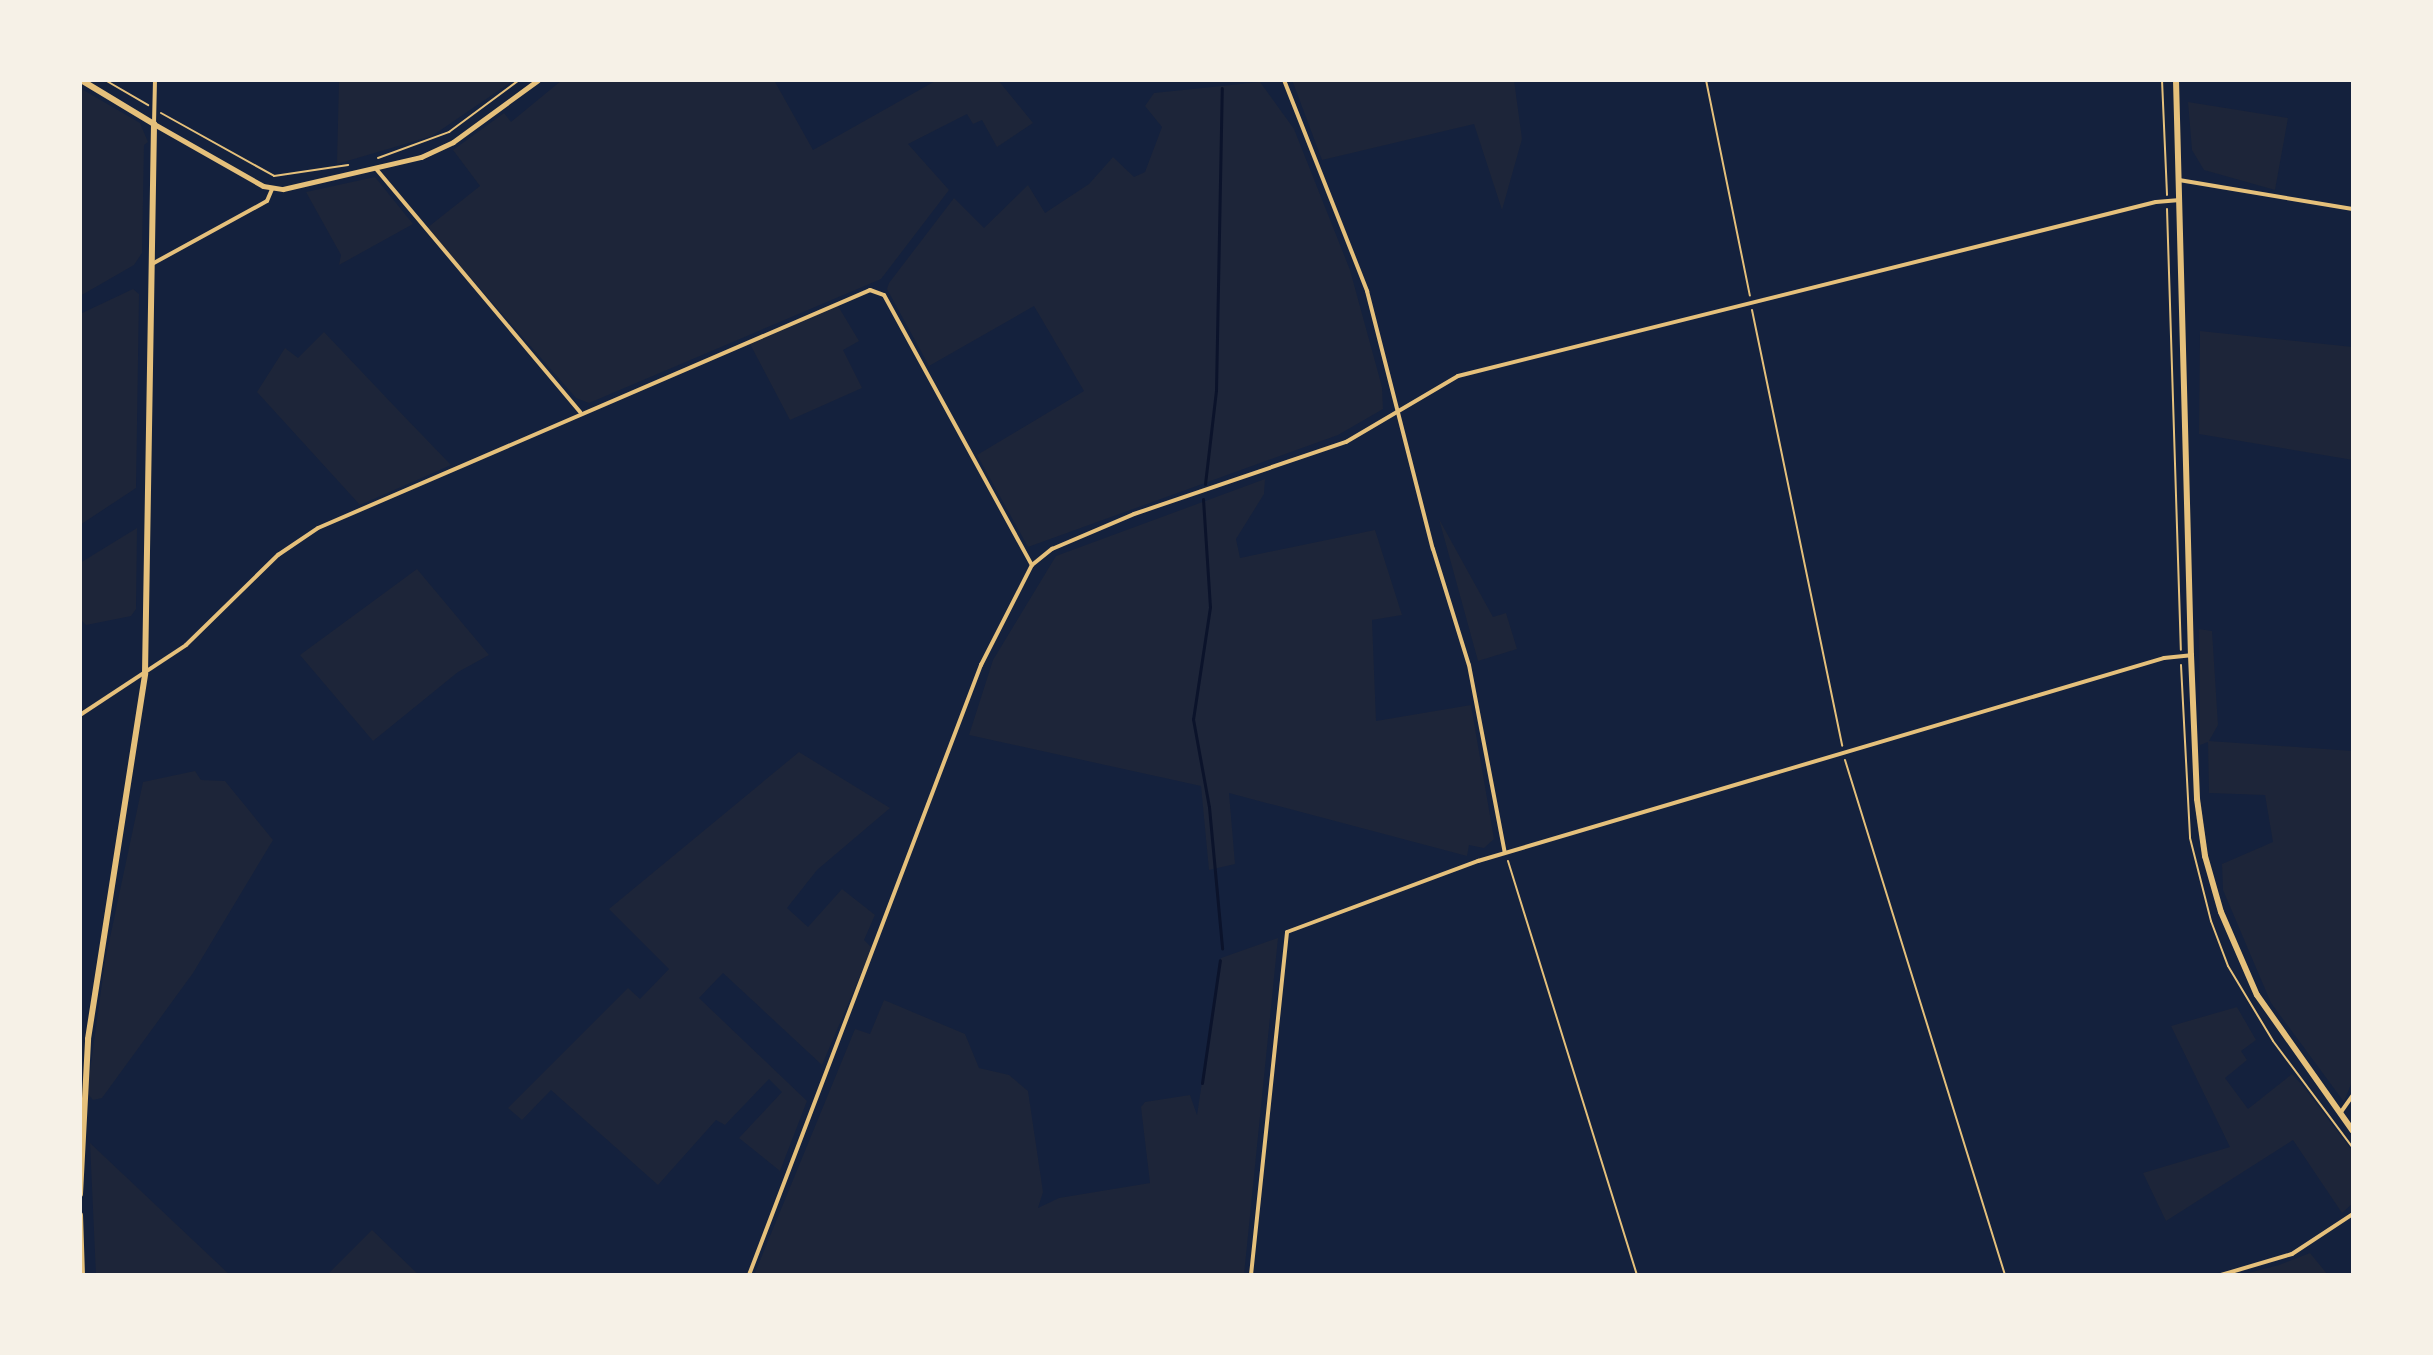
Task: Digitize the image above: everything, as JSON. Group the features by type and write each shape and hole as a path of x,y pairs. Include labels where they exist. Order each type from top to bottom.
{"main road":[{"path":"80,1194 88,1039 145,673 154,124 81,80"},
{"path":"2176,80 2197,799 2221,912 2257,995 2353,1131"},
{"path":"80,1215 82,1275"}],"street":[{"path":"155,80 154,124 272,189 377,170 453,142 538,80"},
{"path":"1284,80 1367,291 1469,665 1505,853"},
{"path":"377,170 580,412"},
{"path":"2179,180 2353,209"},
{"path":"152,264 267,201 272,189"},
{"path":"749,1275 981,665 1032,565 1088,532 1346,442 1458,376 1751,302 2180,200"},
{"path":"80,715 186,645 278,555 318,528 580,412 879,290 1032,565"},
{"path":"1251,1275 1287,932 1505,853 2191,655"},
{"path":"2339,1113 2353,1095"},
{"path":"2221,1275 2292,1254 2353,1214"}],"path":[{"path":"105,80 274,176 357,164"},
{"path":"370,161 449,132 519,80"},
{"path":"1706,80 1844,753 2005,1275"},
{"path":"2162,80 2187,812 2211,921 2228,966 2273,1041 2353,1148"},
{"path":"1505,853 1637,1275"}],"shaded area":[{"path":"339,80 514,80 432,136 337,164"},
{"path":"562,80 774,80 813,150 937,80 998,80 1033,123 997,147 982,120 973,124 967,114 908,144 949,190 881,279 589,403 576,398 427,228 480,186 453,150 504,113 511,122"},
{"path":"1292,80 1514,80 1522,139 1502,210 1474,124 1322,160"},
{"path":"1260,82 1294,129 1350,270 1382,387 1383,409 1338,435 1028,547 977,455 1084,391 1034,306 929,366 887,289 889,283 954,198 984,228 1028,185 1045,213 1089,184 1113,157 1134,177 1145,172 1162,127 1145,106 1154,93"},
{"path":"80,88 140,123 148,142 144,145 142,253 134,265 80,296"},
{"path":"2188,102 2288,118 2275,190 2204,170 2192,150"},
{"path":"375,177 413,224 339,265 341,255 306,192"},
{"path":"133,289 139,294 136,488 80,525 80,314"},
{"path":"838,306 859,341 843,350 862,388 790,420 750,344"},
{"path":"2200,331 2353,347 2353,460 2199,434"},
{"path":"324,332 451,465 360,505 257,392 285,348 298,358"},
{"path":"1265,479 1264,494 1236,539 1240,558 1375,530 1402,615 1372,620 1376,721 1471,705 1494,839 1484,848 1469,845 1467,856 1229,793 1235,864 1209,870 1201,786 969,735 993,660 1056,556"},
{"path":"1439,519 1493,617 1506,613 1517,649 1478,661"},
{"path":"137,528 136,609 131,616 86,625 80,619 80,563"},
{"path":"417,569 489,655 458,672 373,741 300,655"},
{"path":"2199,629 2212,631 2218,725 2209,741 2353,751 2353,1079 2344,1102 2271,1003 2223,890 2222,864 2273,842 2265,795 2209,793 2208,742 2200,745"},
{"path":"799,752 890,808 817,870 787,908 808,927 842,889 875,915 864,940 872,948 822,1065 723,973 699,998 807,1101 780,1171 739,1138 782,1092 769,1079 725,1125 716,1120 658,1185 551,1090 522,1120 508,1108 628,988 640,999 669,969 609,909"},
{"path":"195,771 201,780 225,781 273,840 193,973 102,1098 93,1100 87,1093 105,961 143,782"},
{"path":"1278,938 1244,1275 754,1275 855,1029 870,1034 884,1000 965,1034 979,1068 1009,1075 1028,1091 1043,1192 1038,1208 1059,1198 1150,1183 1141,1107 1145,1102 1190,1095 1197,1115 1221,958"},
{"path":"2237,1007 2256,1040 2241,1051 2247,1060 2225,1078 2248,1109 2292,1074 2303,1086 2353,1152 2353,1203 2342,1213 2293,1140 2166,1221 2143,1173 2230,1147 2171,1026"},
{"path":"90,1143 230,1275 96,1275"},
{"path":"372,1230 419,1275 327,1275"},
{"path":"2310,1253 2328,1275 2240,1275 2279,1265"}],"waterway":[{"path":"1205,484 1216,390 1222,88"},
{"path":"1203,499 1210,607 1193,719 1209,807 1222,948"},
{"path":"1202,1083 1220,960"}]}
